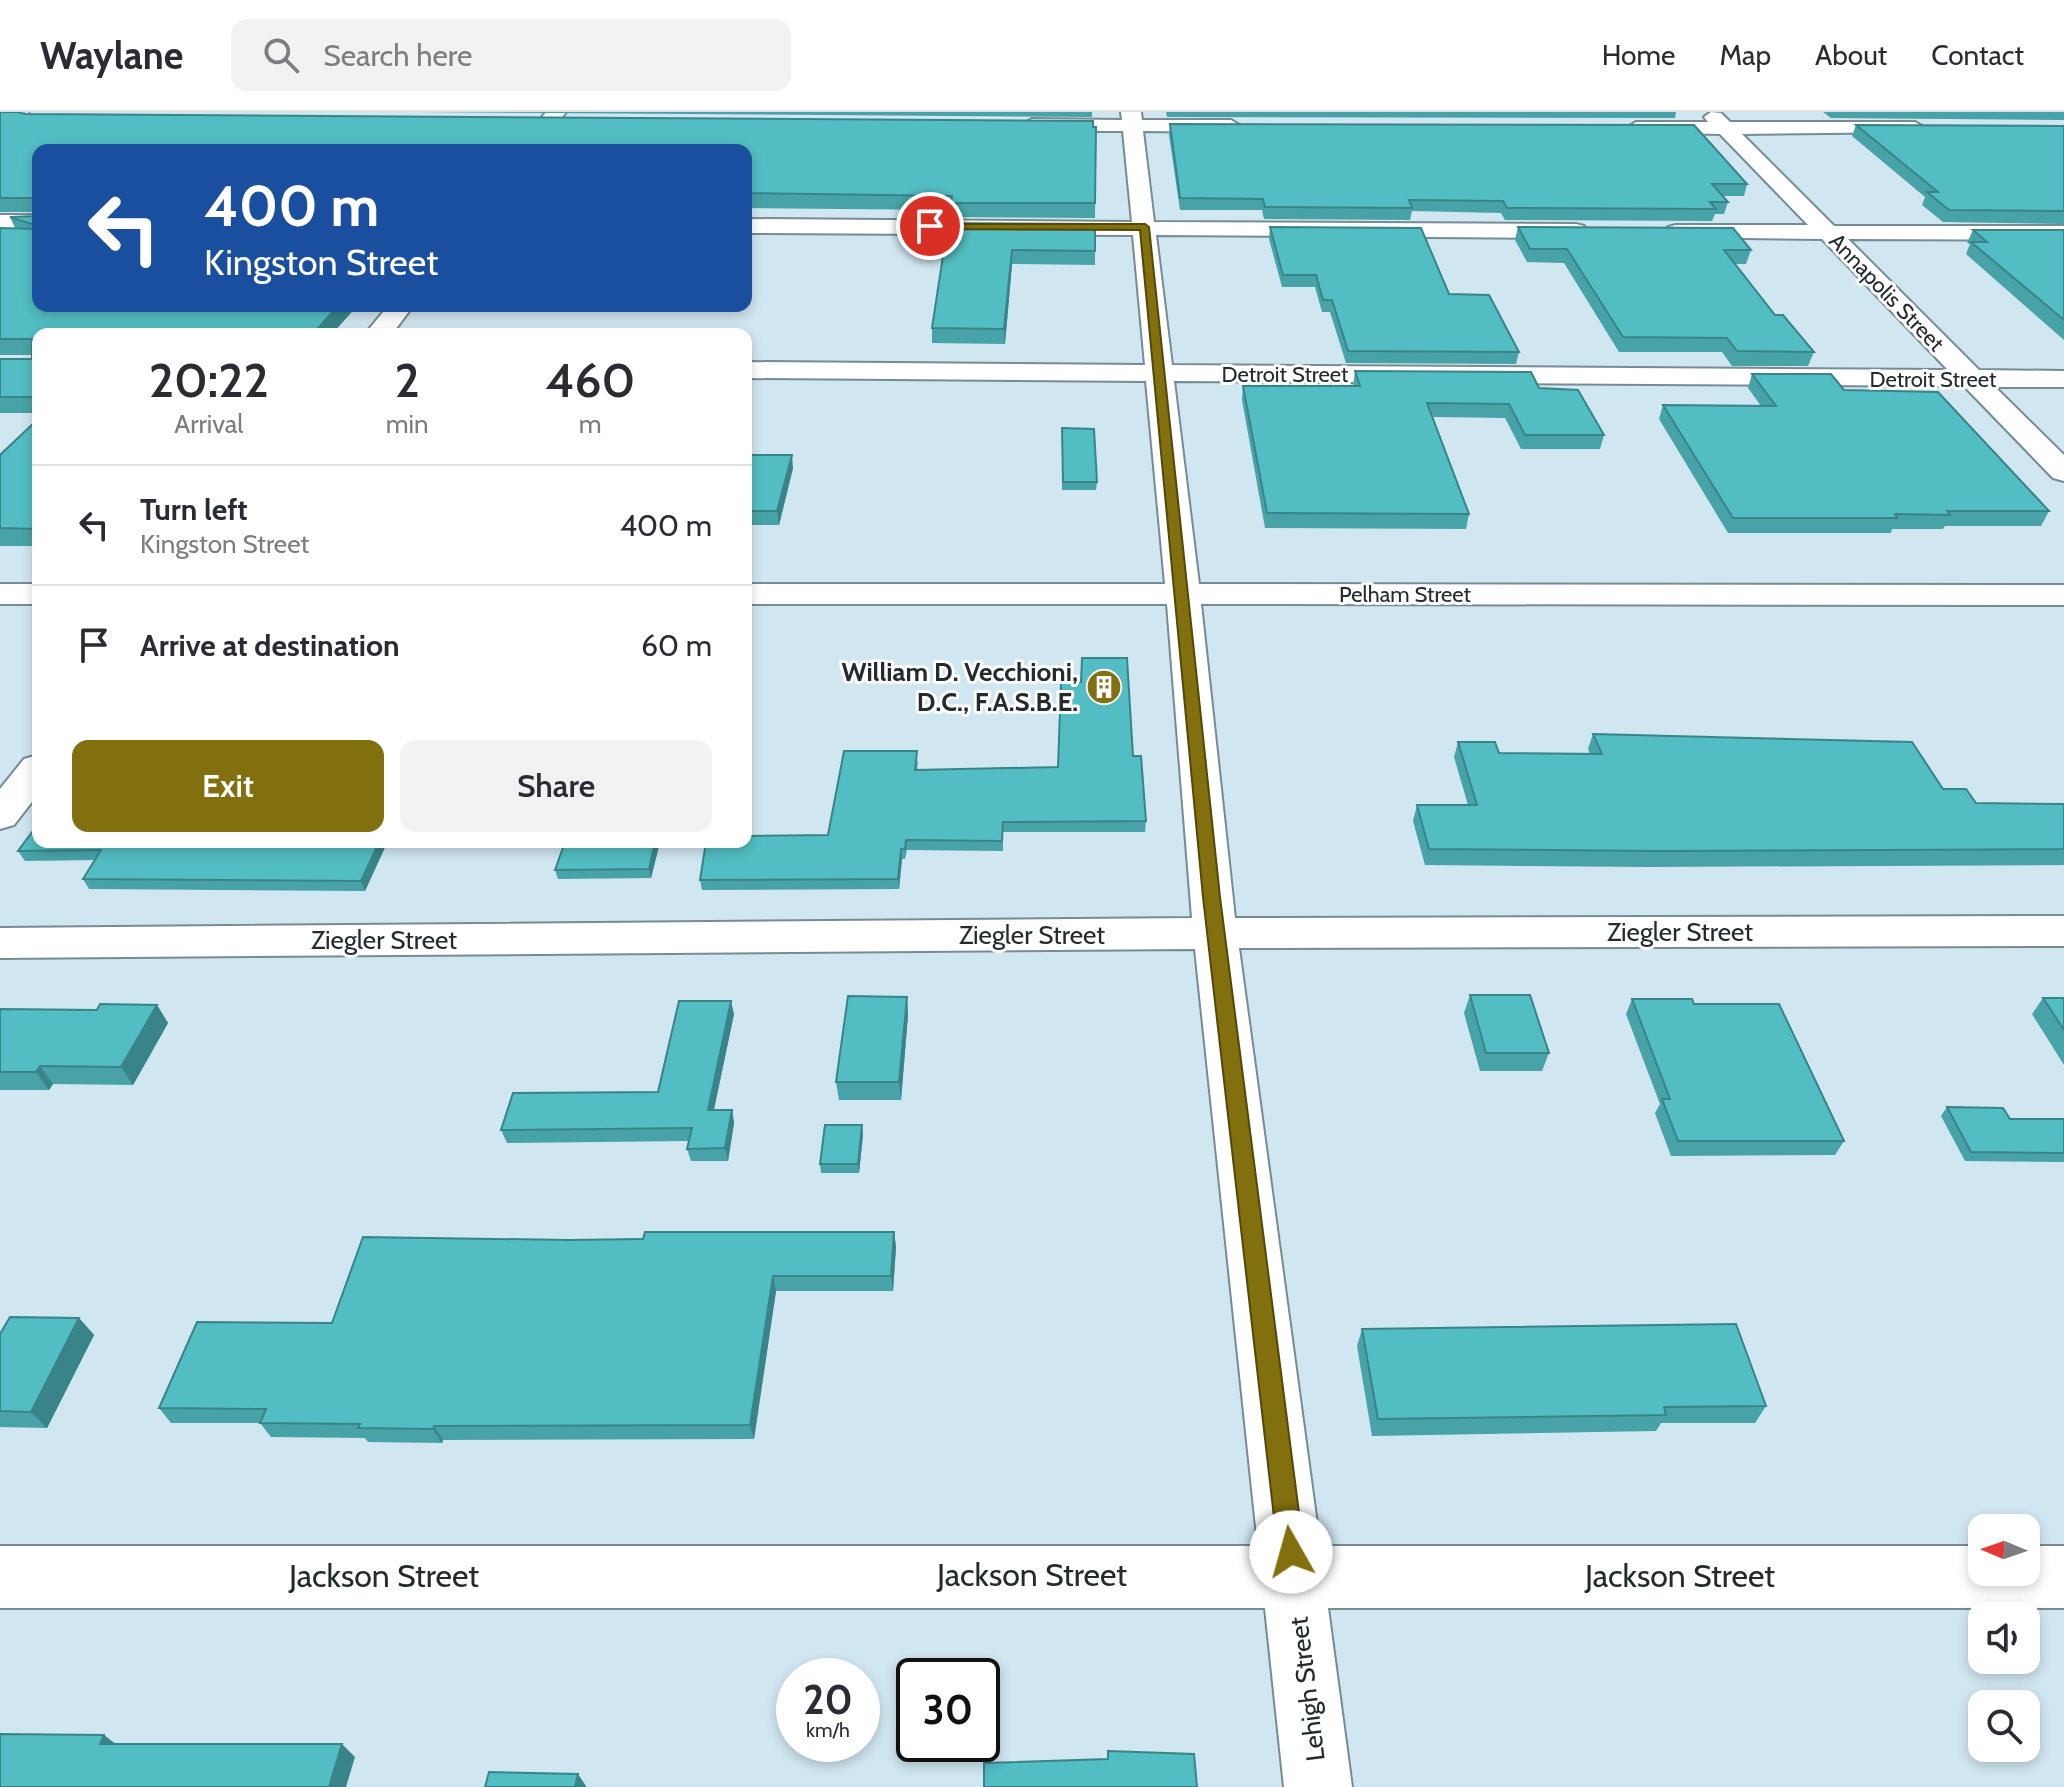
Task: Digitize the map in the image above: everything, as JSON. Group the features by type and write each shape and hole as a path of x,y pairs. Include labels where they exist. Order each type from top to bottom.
{"street":[{"path":"10,115 40,118"},
{"path":"522,121 559,119"},
{"path":"533,144 559,119"},
{"path":"1015,125 1132,119 1250,126"},
{"name":"Lehigh Street","path":"1132,119 1216,934 1318,1787"},
{"path":"1612,128 1718,120 1941,128"},
{"name":"Annapolis Street","path":"1718,120 2064,472"},
{"path":"0,222 32,222"},
{"path":"752,226 1597,231"},
{"path":"1660,232 2064,233"},
{"path":"383,328 396,312"},
{"name":"Detroit Street","path":"752,370 2064,379"},
{"path":"0,594 32,594"},
{"name":"Pelham Street","path":"752,594 2064,595"},
{"path":"0,816 32,775"},
{"name":"Ziegler Street","path":"0,943 2064,931"},
{"name":"Jackson Street","path":"0,1577 2064,1577"}],"building":[{"path":"0,112 1093,121 1093,127 1096,127 1095,203 951,203 952,196 752,193 752,144 32,144 32,198 0,198"},
{"path":"1170,124 1694,125 1747,184 1712,184 1728,202 1710,202 1716,209 1507,208 1503,201 1409,200 1412,208 1265,207 1263,199 1180,198"},
{"path":"1856,125 2064,126 2064,211 1949,210 1927,192 1938,192"},
{"path":"32,216 32,224 10,217"},
{"path":"948,223 1095,224 1095,251 1012,250 1004,329 932,328"},
{"path":"1270,227 1421,228 1449,294 1489,295 1519,352 1348,351 1332,300 1323,300 1316,275 1283,275"},
{"path":"1518,227 1733,228 1751,250 1724,250 1775,315 1783,315 1814,352 1737,351 1727,338 1623,337 1567,249 1530,249"},
{"path":"0,228 32,229 32,312 333,312 318,328 32,328 32,339 0,339"},
{"path":"1973,230 2064,230 2064,320 1971,242 1987,242"},
{"path":"0,359 32,359 32,397 0,397"},
{"path":"1355,371 1531,372 1539,388 1578,390 1604,435 1525,435 1509,404 1427,403 1469,514 1267,513 1243,386 1360,386"},
{"path":"1752,374 1831,374 1844,390 1938,392 2049,511 1947,511 1950,515 1895,514 1897,518 1733,518 1663,405 1776,406"},
{"path":"32,425 32,529 0,528 0,455"},
{"path":"1062,428 1094,429 1097,482 1063,482"},
{"path":"752,455 792,455 777,511 752,511"},
{"path":"1082,658 1127,658 1133,756 1141,756 1146,821 1003,822 1002,841 906,840 905,849 901,849 898,879 700,880 705,848 752,848 752,836 828,835 844,751 917,751 915,770 1058,767 1061,683 1081,682"},
{"path":"1593,734 1912,742 1943,789 1966,789 1976,803 2064,804 2064,849 1429,849 1417,805 1477,805 1458,742 1495,742 1499,753 1602,754"},
{"path":"32,832 32,848 376,848 361,881 83,879 101,850 18,851"},
{"path":"563,848 654,848 649,869 555,870"},
{"path":"1470,995 1530,995 1549,1053 1486,1053"},
{"path":"848,996 907,997 899,1082 836,1082"},
{"path":"2043,998 2064,998 2064,1030"},
{"path":"1632,999 1692,999 1694,1004 1779,1004 1844,1141 1678,1141 1662,1099 1670,1099"},
{"path":"679,1001 731,1001 708,1110 732,1110 725,1148 687,1149 692,1128 501,1130 513,1093 658,1092"},
{"path":"100,1004 157,1005 121,1067 40,1066 36,1072 0,1072 0,1009 97,1010"},
{"path":"1947,1107 2003,1108 2010,1119 2064,1119 2064,1153 1971,1152"},
{"path":"825,1125 862,1125 858,1164 820,1164"},
{"path":"645,1232 894,1232 891,1276 773,1276 750,1425 358,1428 360,1424 260,1423 266,1409 159,1408 197,1322 332,1323 363,1237 643,1239"},
{"path":"10,1317 79,1318 31,1412 0,1411 0,1334"},
{"path":"1736,1324 1766,1406 1664,1407 1666,1415 1378,1419 1362,1329"},
{"path":"0,1734 104,1735 100,1744 342,1744 329,1787 0,1787"},
{"path":"1108,1751 1194,1754 1197,1787 984,1787 984,1763 1108,1759"},
{"path":"489,1772 578,1774 575,1787 485,1787"}],"place":[{"name":"William D. Vecchioni, D.C., F.A.S.B.E.","path":"1104,687"}],"route":[{"path":"930,226 1145,227 1188,639 1211,897 1291,1552"}]}
